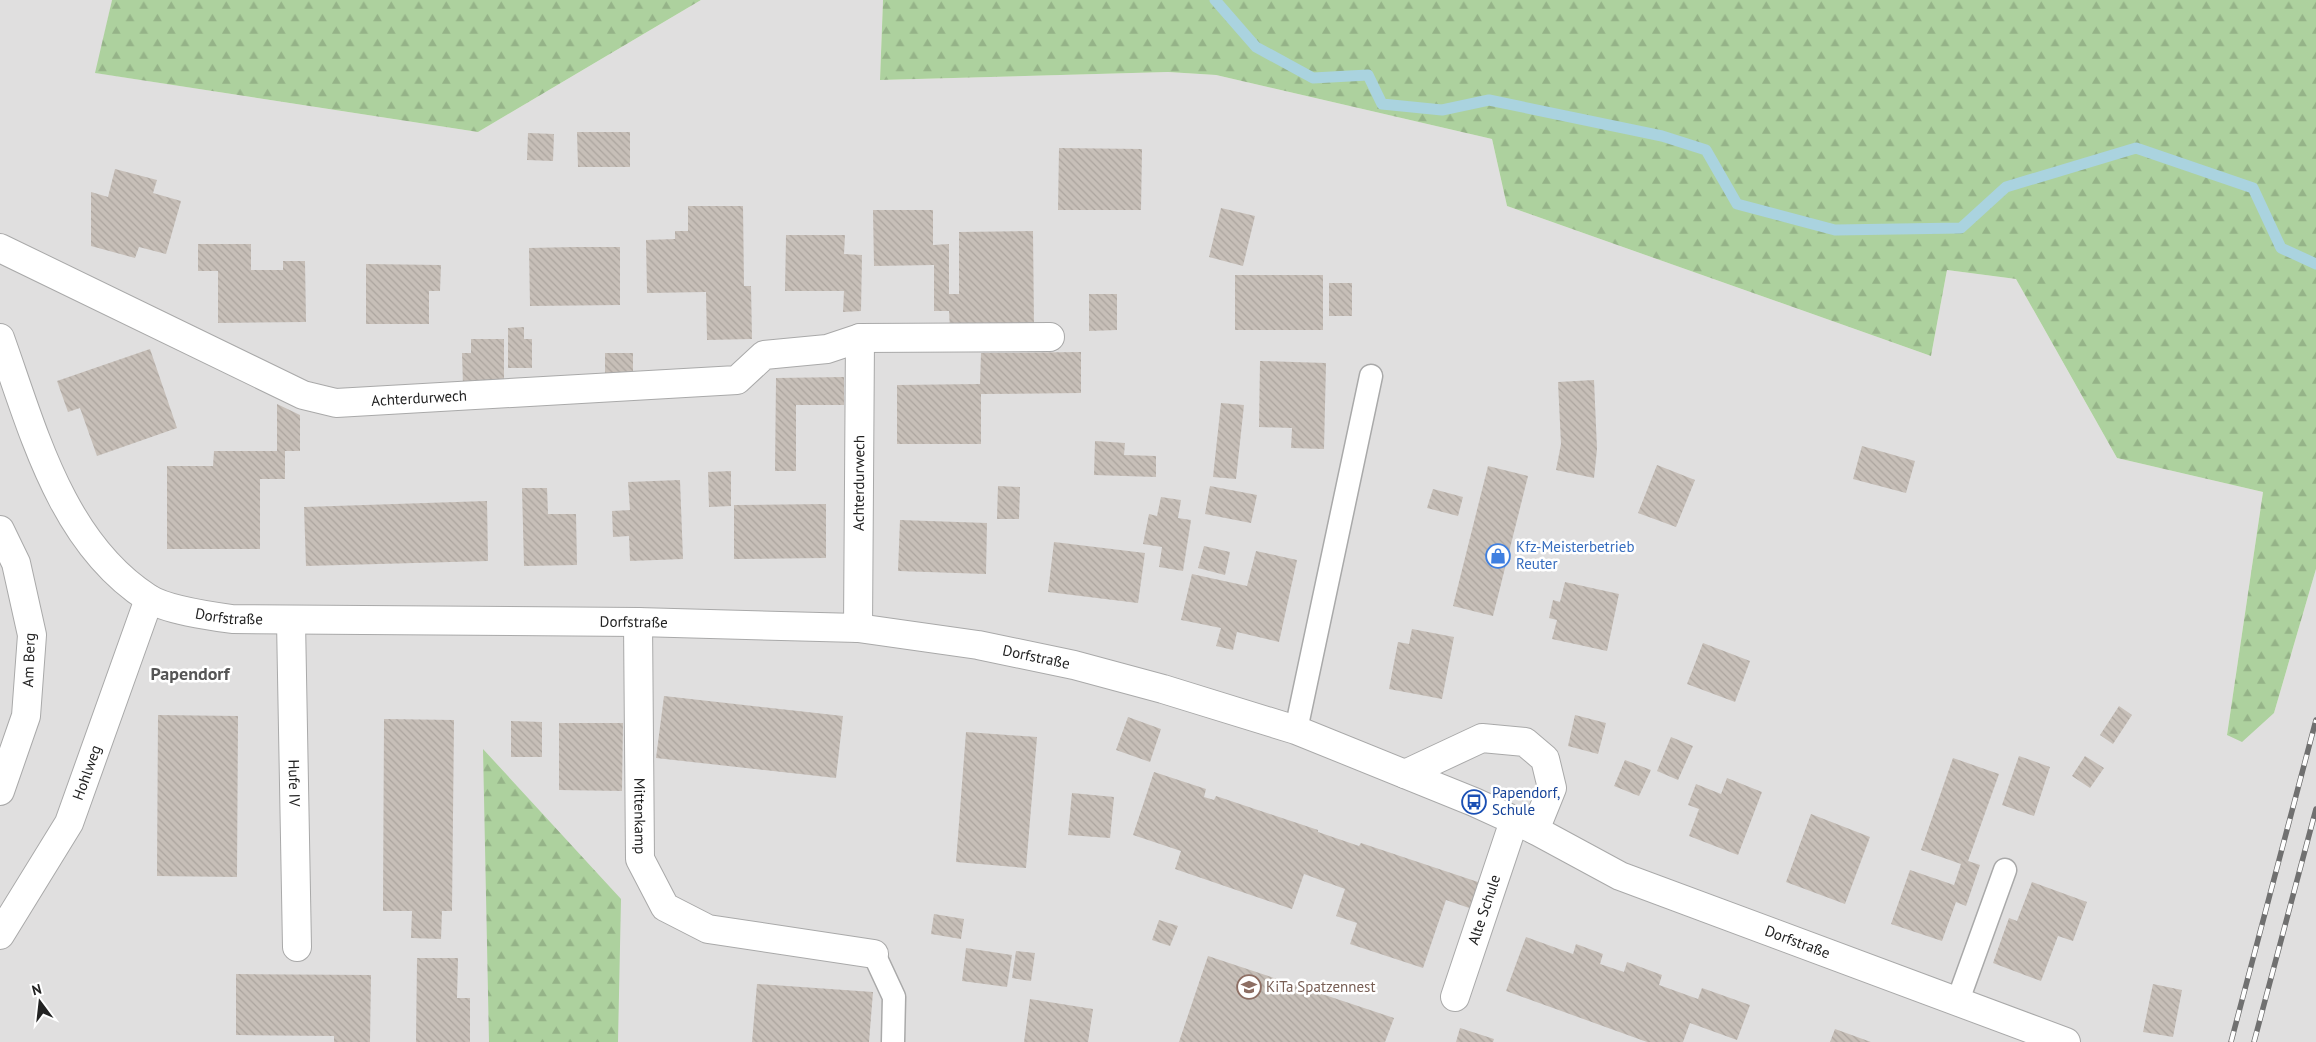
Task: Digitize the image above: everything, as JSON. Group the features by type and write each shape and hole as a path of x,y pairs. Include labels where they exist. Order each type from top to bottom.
{"street":[{"name":"Achterdurwech","path":"0,248 303,395 336,403 737,380 764,355 827,349 860,338 1050,337"},
{"name":"Dorfstraße","path":"0,338 47,467 78,524 111,569 149,600 191,613 232,619 291,621 638,622 858,628 978,646 1074,665 1164,689 1296,730 1524,825 1620,876 2066,1042"},
{"name":"Achterdurwech","path":"858,628 860,338"},
{"name":"Am Berg","path":"0,530 16,563 32,635 26,716 0,791"},
{"name":"Hohlweg","path":"0,935 69,823 149,600"},
{"name":"Hufe IV","path":"291,621 297,947"},
{"name":"Mittenkamp","path":"638,622 640,859 665,907 708,929 874,954"},
{"path":"1405,774 1482,738 1525,742 1545,759 1552,788 1524,825"},
{"name":"Alte Schule","path":"1455,997 1524,825"}],"lane":[{"path":"1296,730 1371,376"},
{"path":"1957,1003 2006,870"},
{"path":"874,954 894,997 892,1042"}],"shaded area":[{"path":"0,0 112,0 96,73 478,132 701,0 883,0 880,80 1168,72 1216,75 1492,139 1507,206 1931,356 1947,270 2016,279 2117,458 2263,492 2227,735 2274,713 2316,569 2316,1042 0,1042"}],"green space":[{"path":"112,0 701,0 478,132 95,73"},
{"path":"883,0 2316,0 2316,569 2274,713 2242,742 2227,735 2263,492 2117,458 2016,279 1947,270 1931,356 1507,206 1492,139 1216,75 1168,72 880,80"},
{"path":"483,749 621,899 618,1042 489,1042"}],"building":[{"path":"577,132 630,132 630,167 578,167"},
{"path":"528,133 554,134 553,161 527,160"},
{"path":"1059,148 1142,149 1141,210 1058,210"},
{"path":"115,169 157,180 153,193 181,201 166,254 139,247 135,258 91,246 91,192 108,197"},
{"path":"688,206 743,206 744,286 751,286 752,339 707,340 706,292 647,293 646,240 675,239 675,231 688,231"},
{"path":"1221,208 1255,216 1243,266 1209,257"},
{"path":"873,210 933,210 933,245 949,244 949,294 959,294 959,232 1033,231 1034,329 950,330 949,311 934,311 934,265 874,266"},
{"path":"786,235 845,235 844,254 862,255 861,311 843,312 844,291 785,291"},
{"path":"198,244 251,244 251,270 283,270 283,261 305,261 306,322 218,323 218,271 198,271"},
{"path":"620,247 620,305 530,306 529,248"},
{"path":"366,264 441,265 440,291 429,291 429,324 366,324"},
{"path":"1235,275 1323,275 1323,330 1235,330"},
{"path":"1329,283 1352,283 1352,316 1329,316"},
{"path":"1089,294 1117,294 1117,330 1089,331"},
{"path":"524,327 524,339 532,339 532,368 508,368 508,328"},
{"path":"471,339 504,339 504,385 463,386 462,353 471,353"},
{"path":"150,349 177,428 97,456 80,408 68,412 57,381"},
{"path":"1081,352 1081,393 981,394 981,444 897,444 897,385 980,384 981,353"},
{"path":"605,353 633,353 633,381 605,382"},
{"path":"1260,361 1326,363 1324,449 1291,448 1292,428 1259,427"},
{"path":"844,377 844,405 796,405 796,471 775,471 776,378"},
{"path":"1594,380 1597,449 1594,478 1556,470 1561,444 1558,382"},
{"path":"1221,403 1244,405 1236,479 1213,477"},
{"path":"277,404 300,415 300,451 285,451 285,479 260,479 260,549 167,549 167,466 213,466 214,451 277,451"},
{"path":"1095,441 1125,443 1124,455 1156,456 1156,477 1094,475"},
{"path":"1862,446 1915,461 1906,493 1853,479"},
{"path":"1657,465 1695,480 1676,527 1638,513"},
{"path":"1488,466 1528,476 1493,616 1453,606"},
{"path":"731,471 731,506 709,507 708,472"},
{"path":"680,480 683,559 630,561 629,536 613,537 612,511 630,510 628,482"},
{"path":"998,486 1020,487 1019,519 997,519"},
{"path":"1210,486 1257,495 1251,523 1205,514"},
{"path":"522,488 547,488 548,514 576,514 577,565 524,566"},
{"path":"1433,489 1463,497 1458,516 1427,508"},
{"path":"1161,497 1181,500 1178,518 1191,520 1183,571 1159,567 1162,547 1143,544 1149,514 1157,516"},
{"path":"487,501 488,561 306,566 304,507"},
{"path":"826,504 826,558 734,559 734,505"},
{"path":"900,520 987,523 986,574 898,571"},
{"path":"1054,542 1145,553 1138,603 1048,592"},
{"path":"1204,546 1230,552 1225,575 1198,568"},
{"path":"1256,551 1297,560 1279,642 1237,632 1233,650 1216,646 1221,628 1181,620 1192,574 1247,586"},
{"path":"1565,582 1619,594 1607,651 1552,639 1557,620 1549,618 1553,600 1560,602"},
{"path":"1412,629 1454,637 1442,699 1389,689 1398,642 1409,644"},
{"path":"1703,643 1750,661 1735,702 1687,684"},
{"path":"664,696 843,716 836,778 656,758"},
{"path":"2119,706 2132,715 2113,744 2100,735"},
{"path":"158,715 238,716 237,877 157,876"},
{"path":"1575,715 1606,723 1598,754 1568,746"},
{"path":"1128,717 1161,729 1150,762 1116,750"},
{"path":"384,719 454,720 452,911 442,911 441,939 411,938 412,911 383,911"},
{"path":"511,721 542,722 542,757 511,757"},
{"path":"559,723 623,723 622,791 559,790"},
{"path":"966,732 1037,737 1026,868 956,862"},
{"path":"1671,737 1693,746 1678,780 1657,771"},
{"path":"2019,756 2050,767 2034,816 2002,805"},
{"path":"2085,756 2104,768 2090,788 2072,776"},
{"path":"1953,758 1999,774 1968,861 1980,865 1966,906 1956,902 1942,941 1891,924 1910,870 1954,885 1961,864 1921,850"},
{"path":"1625,760 1651,770 1639,796 1614,786"},
{"path":"1154,772 1206,789 1204,797 1214,800 1216,796 1318,830 1318,832 1359,846 1361,843 1487,885 1478,911 1446,900 1423,968 1350,944 1357,923 1336,916 1345,889 1304,874 1292,909 1175,869 1181,851 1133,835"},
{"path":"1727,778 1762,792 1738,855 1689,836 1699,809 1688,805 1696,784 1721,794"},
{"path":"1072,793 1114,797 1110,838 1068,835"},
{"path":"1811,814 1870,837 1845,904 1786,882"},
{"path":"2032,882 2087,902 2073,941 2058,936 2041,981 1993,963 2009,918 2017,921"},
{"path":"934,914 964,919 961,939 931,934"},
{"path":"1159,920 1178,926 1170,946 1152,940"},
{"path":"1526,937 1573,954 1576,944 1603,954 1600,964 1624,972 1627,962 1662,975 1659,985 1698,999 1702,988 1750,1005 1737,1040 1690,1023 1683,1042 1647,1042 1506,991"},
{"path":"966,948 1012,955 1007,987 962,981"},
{"path":"1016,951 1035,953 1031,981 1012,978"},
{"name":"KiTa Spatzennest","path":"1208,956 1394,1018 1385,1042 1179,1042"},
{"path":"417,958 458,958 457,998 470,998 470,1042 416,1042"},
{"path":"236,974 371,975 370,1042 334,1042 334,1036 236,1035"},
{"path":"757,984 873,992 869,1042 752,1042"},
{"path":"2153,984 2182,990 2173,1037 2143,1032"},
{"path":"1030,999 1093,1009 1088,1042 1024,1042"},
{"path":"1460,1028 1494,1039 1493,1042 1456,1042"},
{"path":"1835,1029 1871,1042 1830,1042"}],"waterway":[{"path":"1215,0 1256,47 1313,78 1368,75 1382,104 1442,110 1489,100 1662,136 1706,150 1737,204 1835,230 1961,228 2006,187 2136,148 2253,188 2281,248 2316,264"}],"railway":[{"path":"2231,1042 2316,720"},
{"path":"2254,1042 2316,809"}],"place":[{"name":"Kfz-Meisterbetrieb Reuter","path":"1498,556"},
{"name":"Papendorf, Schule","path":"1474,802"},
{"name":"KiTa Spatzennest","path":"1249,987"}],"district":[{"name":"Papendorf","path":"190,674"}]}
